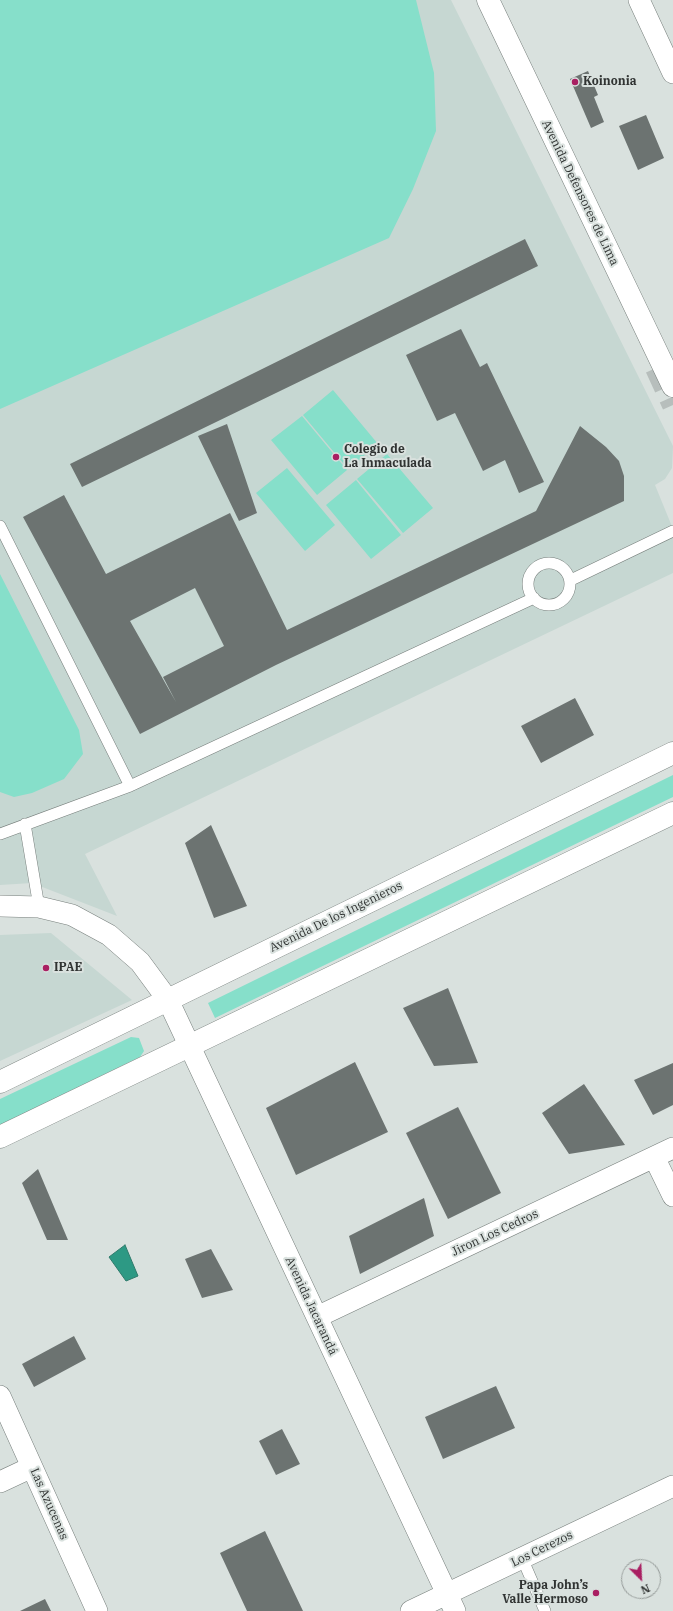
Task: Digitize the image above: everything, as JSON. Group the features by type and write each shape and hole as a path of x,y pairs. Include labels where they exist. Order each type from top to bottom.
{"street":[{"name":"Avenida Defensores de Lima","path":"488,0 673,386"},
{"path":"639,0 667,46 673,73"},
{"name":"Avenida De los Ingenieros","path":"0,1082 673,753"},
{"path":"0,1137 673,813"},
{"name":"Avenida Jacarandá","path":"0,906 39,907 72,916 108,935 140,962 168,1000 451,1602"},
{"name":"Jiron Los Cedros","path":"317,1317 673,1148"},
{"path":"654,1157 673,1196"},
{"name":"Las Azucenas","path":"0,1396 97,1611"},
{"path":"0,1482 32,1467"},
{"name":"Los Cerezos","path":"411,1611 451,1602 522,1558 673,1486"}],"lane":[{"path":"0,526 130,786"},
{"path":"570,580 673,531"},
{"path":"550,562 559,565 566,571 570,580 569,591 563,600 554,605 543,604 534,598 529,589 528,580 533,571 540,565 550,562"},
{"path":"0,834 130,786 534,598"},
{"path":"25,824 39,907"},
{"path":"522,1558 545,1611"}],"shaded area":[{"name":"Colegio de La Inmaculada","path":"0,0 451,0 673,446 672,468 665,479 655,485 673,529 673,573 85,854 117,916 32,883 0,885"},
{"path":"0,0 416,0 434,73 436,131 413,189 389,238 0,409"},
{"path":"333,390 378,444 348,469 303,415"},
{"path":"302,416 347,470 317,495 271,440"},
{"path":"387,454 433,508 403,533 357,479"},
{"path":"287,468 335,525 305,551 256,493"},
{"path":"356,480 401,535 371,559 326,505"},
{"path":"0,574 79,730 83,754 64,779 32,793 14,797 0,792"},
{"path":"673,775 673,797 215,1018 208,1003"},
{"name":"IPAE","path":"51,933 132,1000 0,1061 0,935"},
{"path":"131,1037 139,1038 144,1051 140,1057 0,1125 0,1099"},
{"path":"125,1245 138,1276 126,1281 109,1257"}],"building":[{"path":"588,71 598,95 594,97 604,122 591,128 570,79"},
{"path":"646,115 664,158 638,170 619,126"},
{"path":"525,239 538,266 82,487 70,464"},
{"path":"461,329 480,367 487,363 544,482 519,493 505,460 483,471 455,413 437,421 406,355"},
{"path":"227,424 257,513 239,521 198,436"},
{"path":"580,426 606,447 619,461 624,476 624,501 276,665 140,734 23,517 64,495 106,574 230,513 287,630 536,511","holes":["195,588 224,646 163,677 176,702 130,621"]},
{"path":"575,698 594,735 541,763 521,726"},
{"path":"211,825 247,906 214,918 185,843"},
{"path":"448,988 478,1063 434,1066 403,1008"},
{"path":"355,1062 388,1132 296,1175 266,1108"},
{"path":"673,1063 673,1105 653,1115 634,1080"},
{"path":"584,1084 625,1145 569,1154 542,1113"},
{"path":"458,1107 501,1193 448,1219 406,1133"},
{"path":"38,1169 68,1240 47,1240 22,1183"},
{"path":"424,1198 434,1236 360,1274 349,1236"},
{"path":"211,1249 233,1290 202,1298 185,1259"},
{"path":"74,1336 86,1359 34,1387 22,1364"},
{"path":"496,1386 515,1428 443,1459 425,1417"},
{"path":"282,1429 300,1464 276,1475 259,1441"},
{"path":"265,1531 303,1611 247,1611 220,1553"},
{"path":"45,1599 51,1611 20,1611"}],"tunnel":[{"path":"656,368 673,405"}],"place":[{"name":"Koinonia","path":"575,82"},
{"name":"Colegio de La Inmaculada","path":"336,457"},
{"name":"IPAE","path":"46,968"},
{"name":"Papa John’s Valle Hermoso","path":"596,1593"}]}
